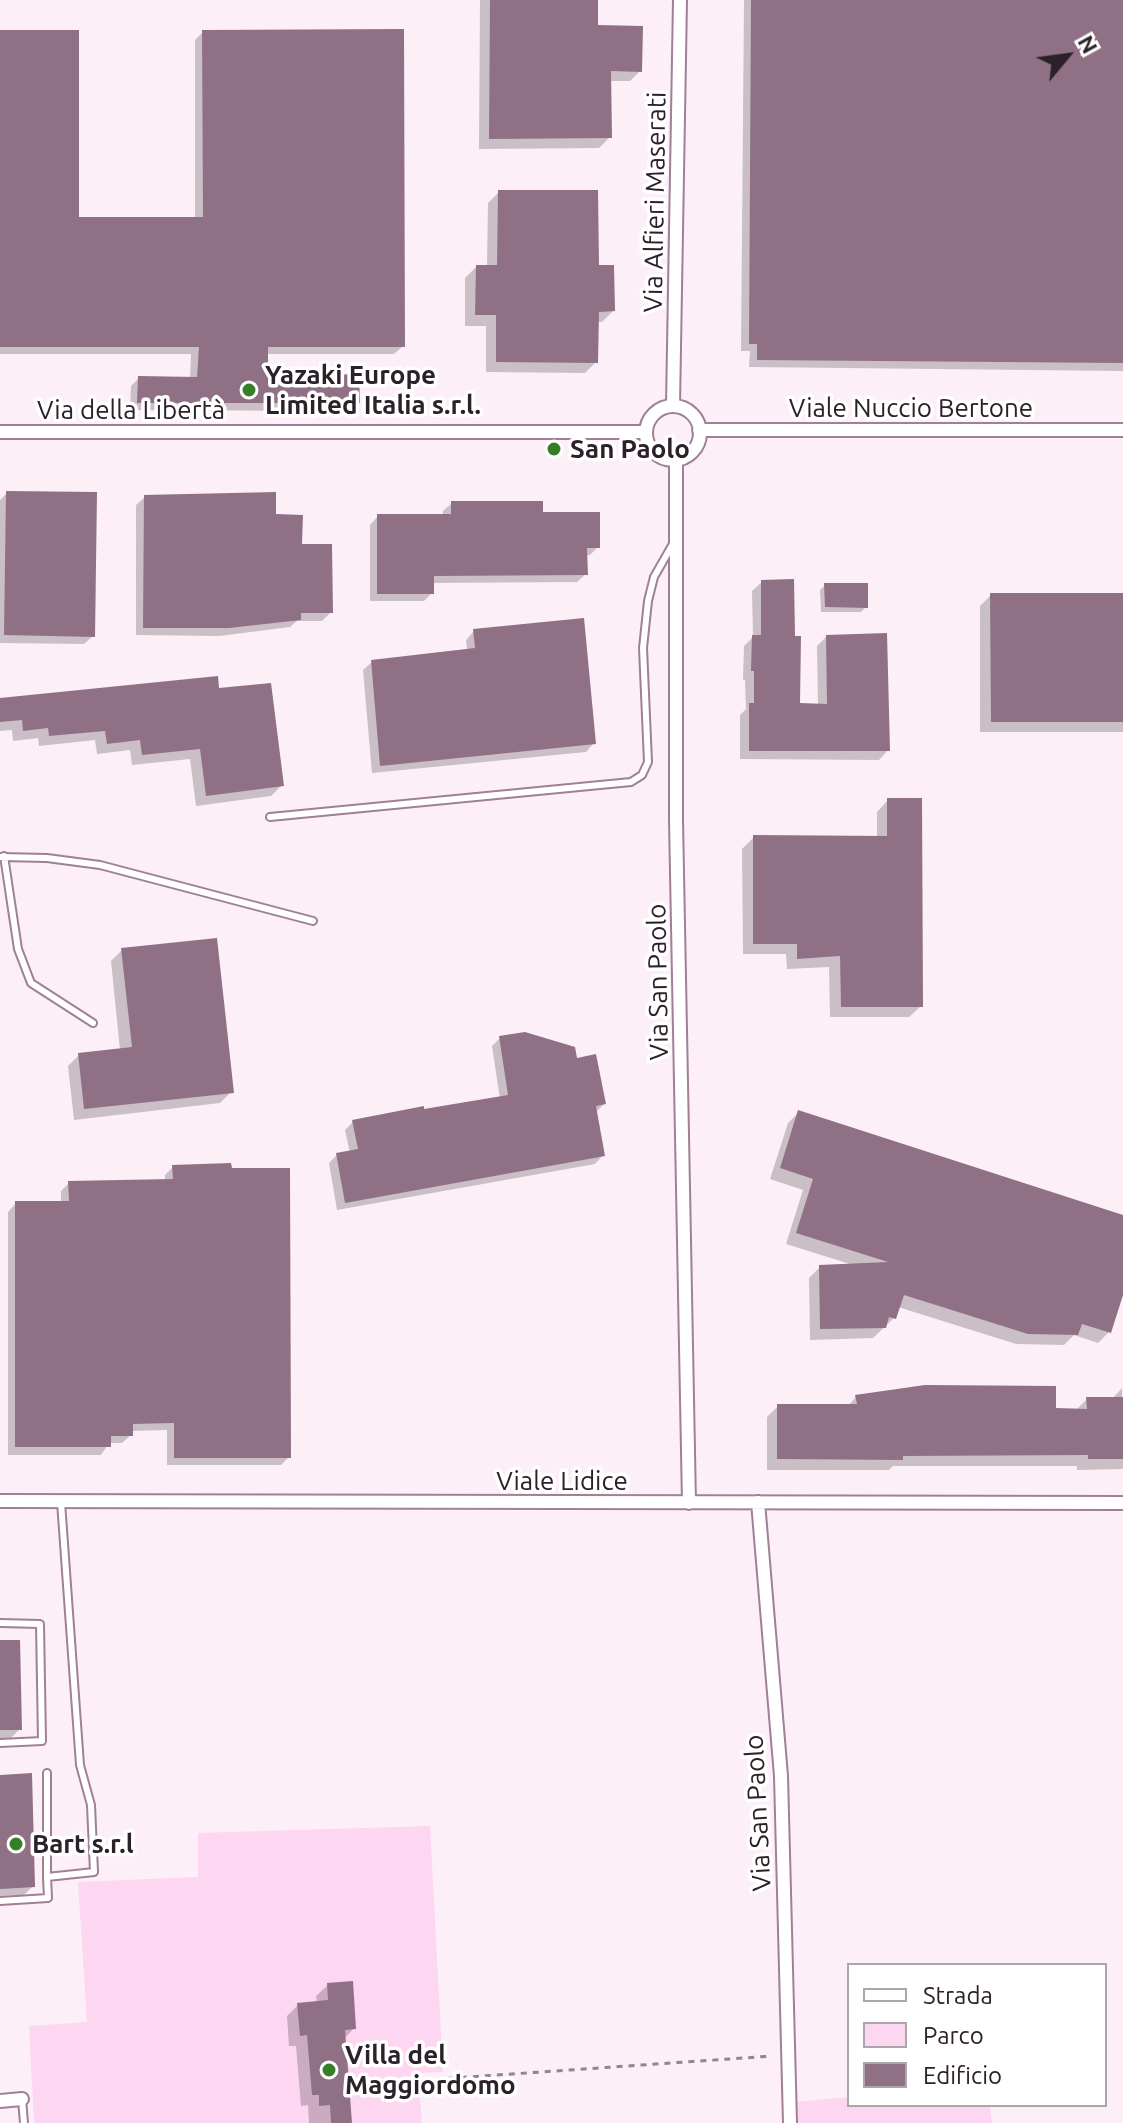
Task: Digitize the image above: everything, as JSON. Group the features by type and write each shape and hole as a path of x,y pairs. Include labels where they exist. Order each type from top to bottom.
{"street":[{"name":"Via Alfieri Maserati","path":"673,405 680,0"},
{"path":"673,405 688,410 698,422 699,430 699,438 691,453 676,460 666,459 651,449 645,432 657,410 673,405"},
{"name":"Viale Nuccio Bertone","path":"699,430 1123,430"},
{"name":"Via della Libertà","path":"0,432 645,432"},
{"name":"Via San Paolo","path":"676,460 676,820 689,1503"},
{"name":"Viale Lidice","path":"0,1501 1123,1503"},
{"name":"Via San Paolo","path":"758,1502 781,1776 790,2123"},
{"path":"0,2101 22,2099"}],"lane":[{"path":"270,817 631,782 642,775 648,762 643,648 648,601 654,577 676,539"},
{"path":"93,1023 31,983 18,949 2,857 47,858 100,865 313,921"},
{"path":"47,1877 94,1872 91,1805 80,1765 61,1502"},
{"path":"0,1623 40,1624 42,1741 0,1743"},
{"path":"0,1901 48,1898 47,1773"},
{"path":"22,2099 24,2123"}],"path":[{"path":"425,2080 788,2054"}],"green space":[{"path":"430,1826 443,2072 418,2073 422,2123 34,2123 29,2026 87,2022 78,1882 198,1877 198,1833"},
{"path":"847,2097 847,2107 990,2107 992,2123 796,2123 795,2102"}],"building":[{"path":"490,0 598,0 598,25 643,26 642,72 611,71 612,138 489,139"},
{"path":"751,0 1123,0 1123,363 757,360 757,344 749,344"},
{"path":"404,29 405,347 268,347 268,377 359,374 360,403 137,403 138,376 197,377 199,347 0,347 0,30 79,30 79,217 203,217 202,30"},
{"path":"498,190 598,190 599,265 614,265 615,311 599,312 598,363 496,362 496,315 475,315 476,265 497,265"},
{"path":"6,491 97,492 95,637 4,635"},
{"path":"276,492 276,514 303,515 302,544 332,544 333,613 301,613 301,620 229,628 143,628 144,495"},
{"path":"451,501 543,501 543,512 600,512 600,548 587,548 588,575 434,576 434,594 377,594 377,514 451,514"},
{"path":"794,579 795,636 801,636 800,703 827,704 826,635 887,633 890,751 749,751 749,703 754,703 752,635 761,635 761,580"},
{"path":"824,583 868,583 868,608 825,607"},
{"path":"990,593 1123,593 1123,722 991,722"},
{"path":"584,618 596,744 380,766 371,660 475,648 473,629"},
{"path":"218,676 219,688 271,683 284,786 206,796 200,749 142,755 140,740 107,744 105,731 49,736 48,728 23,731 22,720 0,722 0,698"},
{"path":"887,798 922,798 923,1007 841,1007 840,956 797,959 797,944 753,944 753,835 887,836"},
{"path":"217,938 234,1093 84,1109 78,1053 132,1047 121,948"},
{"path":"525,1032 575,1047 577,1058 596,1054 606,1104 596,1106 605,1156 345,1203 336,1153 358,1149 352,1120 424,1106 424,1109 508,1095 499,1036"},
{"path":"798,1110 1123,1215 1123,1295 1111,1333 1082,1324 1078,1335 1028,1334 904,1295 896,1319 889,1317 886,1328 820,1329 819,1265 888,1262 796,1233 813,1179 780,1168"},
{"path":"231,1163 232,1168 290,1168 291,1458 174,1458 174,1423 133,1424 133,1436 111,1436 111,1447 15,1447 15,1201 69,1201 68,1181 173,1179 172,1165"},
{"path":"925,1385 1056,1386 1056,1408 1087,1409 1086,1397 1123,1397 1123,1459 1088,1459 1088,1455 903,1456 903,1460 777,1459 777,1404 857,1404 855,1395"},
{"path":"0,1640 20,1640 22,1730 0,1730"},
{"name":"Bart s.r.l","path":"32,1773 35,1887 0,1889 0,1775"},
{"name":"Villa del Maggiordomo","path":"353,1981 356,2029 345,2030 352,2123 331,2123 330,2105 319,2106 319,2095 312,2095 307,2035 300,2036 297,2003 328,2000 327,1983"}],"place":[{"name":"Yazaki Europe Limited Italia s.r.l.","path":"249,390"},
{"name":"San Paolo","path":"554,449"},
{"name":"Bart s.r.l","path":"16,1844"},
{"name":"Villa del Maggiordomo","path":"329,2070"}]}
